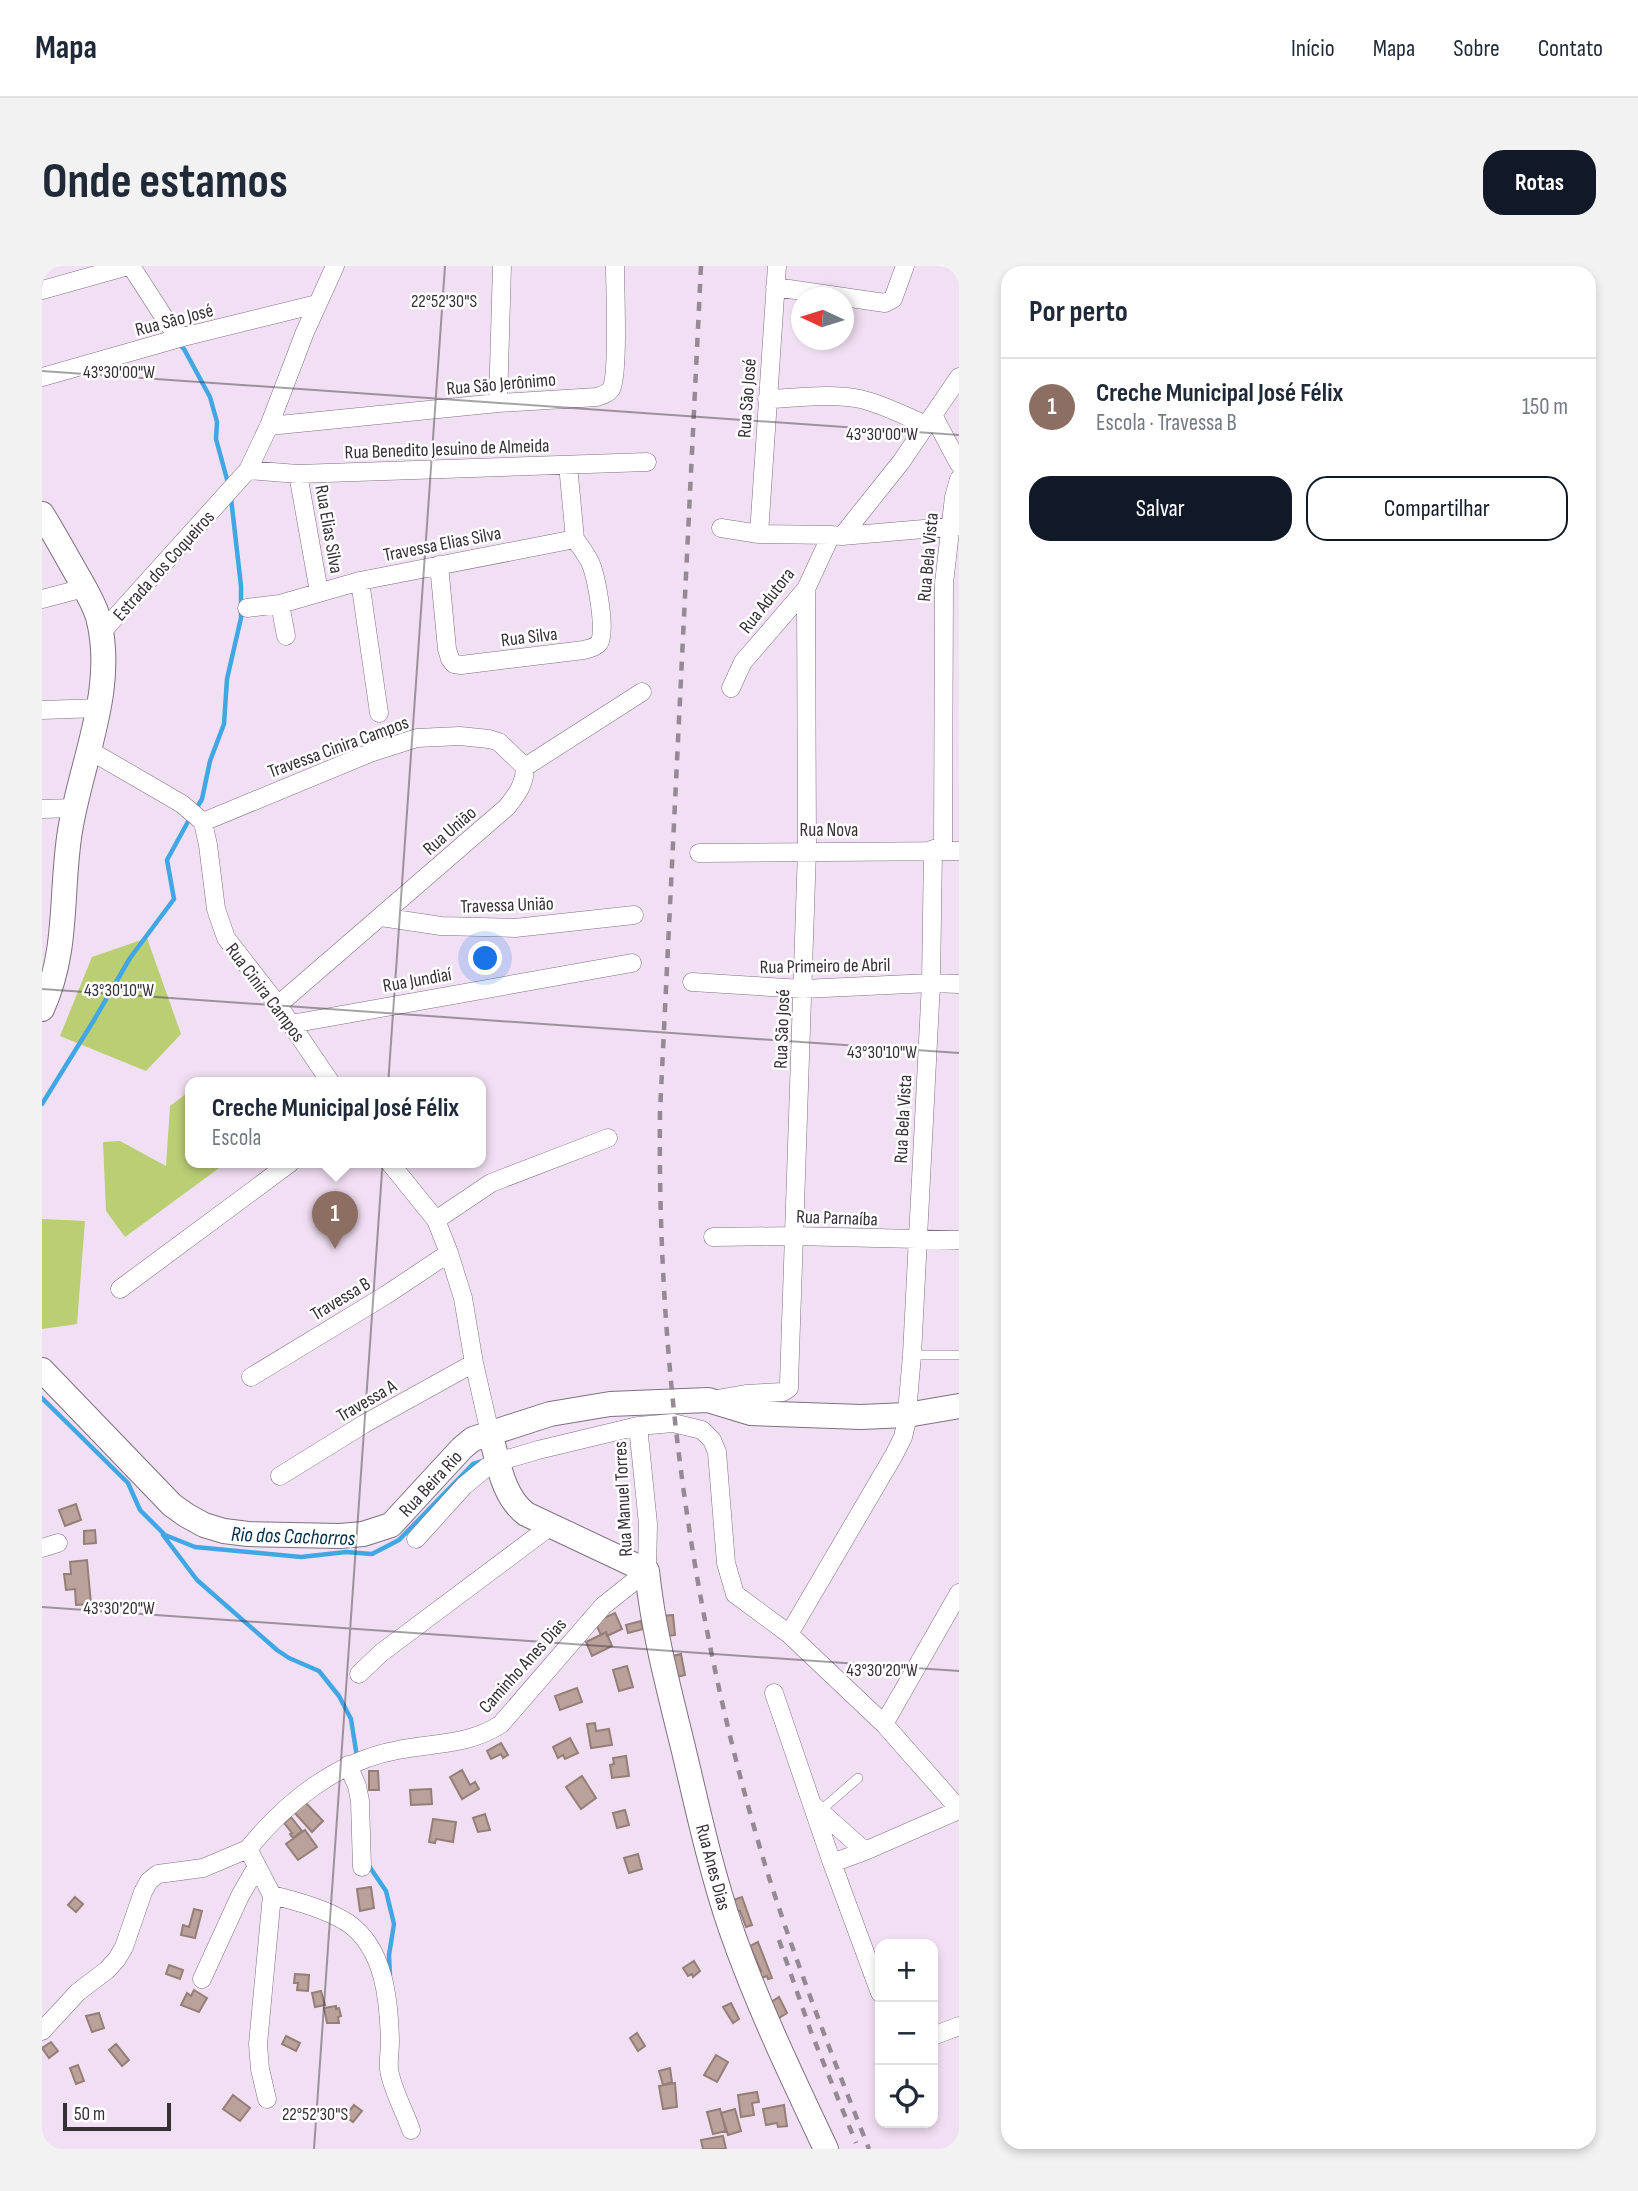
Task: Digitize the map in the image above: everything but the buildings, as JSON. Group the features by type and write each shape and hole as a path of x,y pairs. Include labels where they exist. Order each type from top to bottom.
{"street":[{"path":"42,290 129,266 178,339"},
{"name":"Estrada dos Coqueiros","path":"43,1003 59,961 65,866 74,808 99,708 103,678 101,633 248,470 335,266"},
{"path":"498,403 502,266"},
{"name":"Rua São Jerônimo","path":"269,426 498,403 597,397 606,394 611,389 615,363 615,266"},
{"name":"Rua São José","path":"759,534 777,266"},
{"path":"775,287 885,303 893,299 905,266"},
{"name":"Rua São José","path":"42,377 317,304"},
{"name":"Rua Adutora","path":"731,688 743,662 806,589 836,535 901,462 959,377"},
{"path":"767,399 859,399 930,420 959,464"},
{"name":"Rua Benedito Jesuino de Almeida","path":"248,470 298,474 647,462"},
{"path":"568,466 575,539"},
{"name":"Rua Elias Silva","path":"298,474 319,592"},
{"name":"Rua Bela Vista","path":"789,1634 894,1455 903,1437 908,1405 931,983 945,850 951,676 944,583 955,526 954,497 959,479"},
{"path":"42,516 84,587 97,614 101,633"},
{"path":"721,528 759,534 836,535 955,526"},
{"name":"Travessa Elias Silva","path":"247,608 280,604 360,581 575,539"},
{"name":"Rua Silva","path":"439,565 447,649 454,664 461,666 584,650 595,646 601,640 602,632 593,571 575,539"},
{"path":"360,581 379,713"},
{"path":"42,599 84,587"},
{"name":"Rua São José","path":"708,1400 783,1392 789,1388 807,850 806,589"},
{"path":"280,604 286,636"},
{"path":"525,767 642,692"},
{"path":"42,710 99,708"},
{"name":"Travessa Cinira Campos","path":"201,819 370,753 417,738 460,736 489,739 499,742 525,767"},
{"path":"89,750 182,804 201,819"},
{"name":"Rua União","path":"278,1005 507,807 519,793 525,767"},
{"path":"42,809 74,808"},
{"name":"Rua Cinira Campos","path":"201,819 208,845 220,926 234,950 278,1005 327,1077"},
{"name":"Rua Nova","path":"699,853 945,850"},
{"name":"Travessa União","path":"381,917 441,926 515,928 634,915"},
{"name":"Rua Jundiaí","path":"291,1024 632,963"},
{"name":"Rua Primeiro de Abril","path":"692,982 803,989 959,984"},
{"path":"436,1220 491,1183 608,1138"},
{"path":"120,1289 283,1168"},
{"path":"394,1168 436,1220 449,1253 463,1298 474,1363 494,1448 516,1506 526,1514 647,1571"},
{"name":"Rua Parnaíba","path":"713,1237 793,1236 959,1241"},
{"name":"Travessa B","path":"251,1377 449,1253"},
{"name":"Travessa A","path":"280,1476 364,1424 474,1363"},
{"name":"Rua Beira Rio","path":"42,1370 172,1505 204,1525 248,1534 340,1536 380,1530 391,1525 462,1448 473,1440 494,1448 550,1414 586,1407 708,1400 751,1413 861,1418 908,1405 959,1406"},
{"path":"494,1448 538,1450 639,1426 673,1423 702,1430 712,1440 717,1452 726,1563 732,1588 741,1600 789,1634 884,1724 957,1802 865,1852 832,1863"},
{"name":"Rua Manuel Torres","path":"639,1426 648,1524 647,1571"},
{"path":"416,1539 464,1486 487,1467 494,1448"},
{"path":"359,1674 381,1653 552,1525"},
{"name":"Caminho Anes Dias","path":"248,1849 282,1812 309,1790 356,1761 421,1746 470,1740 501,1724 603,1606 647,1571"},
{"name":"Rua Anes Dias","path":"647,1571 655,1628 669,1691 730,1925 758,2001 826,2149"},
{"path":"884,1724 959,1592"},
{"path":"774,1693 875,1979"},
{"path":"356,1761 362,1867"},
{"path":"816,1807 865,1852"},
{"path":"42,2031 78,1992 117,1959 149,1881 158,1874 203,1868 248,1849 272,1895 258,2044 267,2099"},
{"path":"202,1979 240,1896 256,1868"},
{"path":"272,1895 297,1901 346,1922 358,1932 380,1965 390,2041 389,2070 411,2130"},
{"path":"938,2034 959,2026"}],"lane":[{"path":"912,1355 959,1355"},
{"path":"816,1807 858,1779"}],"green space":[{"path":"147,938 181,1034 146,1071 60,1036 92,957"},
{"path":"185,1095 185,1168 219,1168 125,1237 106,1211 103,1142 120,1141 166,1166 170,1106"},
{"path":"42,1219 85,1221 77,1324 42,1329"}],"waterway":[{"path":"177,342 184,349 210,397 217,422 216,439 228,483"},
{"path":"195,811 202,799 210,761 224,724 227,679 241,618 241,586 231,498"},
{"path":"42,1104 130,958 174,899 167,860 190,818"},
{"name":"Rio dos Cachorros","path":"42,1398 128,1483 140,1510 165,1535 195,1547 301,1557 346,1552 372,1554 399,1540 473,1464 483,1461"},
{"path":"163,1535 197,1580 277,1650 319,1671 339,1696 351,1719 357,1757"},
{"path":"369,1866 386,1891 394,1924 389,1955 390,1976"}],"railway":[{"path":"701,266 660,1112 665,1303 673,1399 699,1589 740,1776 766,1868 790,1939 869,2149"},
{"path":"779,1940 811,2032 856,2143"}],"place":[{"name":"Creche Municipal José Félix","path":"335,1249"}]}
